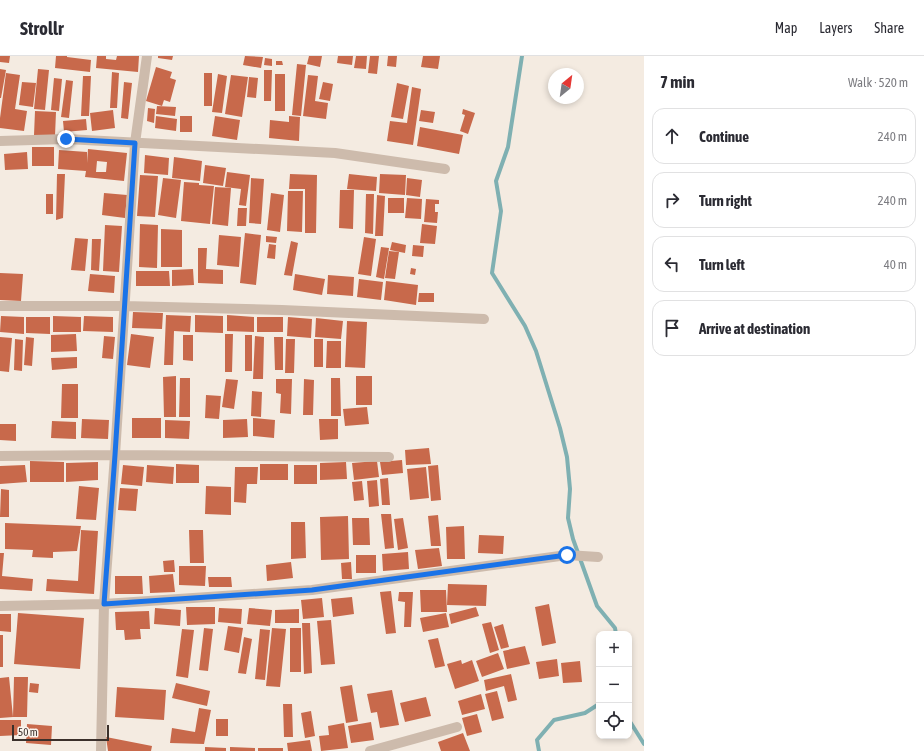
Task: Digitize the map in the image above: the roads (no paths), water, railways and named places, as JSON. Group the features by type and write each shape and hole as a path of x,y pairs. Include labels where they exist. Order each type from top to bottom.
{"street":[{"path":"101,751 104,604 135,143 147,56"},
{"path":"0,141 66,139 335,153 445,169"},
{"path":"0,306 124,306 282,310 484,319"},
{"path":"0,456 115,455 389,457"},
{"path":"0,606 104,604 312,590 567,555 598,557"},
{"path":"370,751 457,727"}],"waterway":[{"path":"522,56 508,147 496,181 501,211 492,273 525,326 536,351 560,428 567,457 570,489 568,518 573,539 597,606 615,628 616,631"},
{"path":"539,751 537,740 554,720 585,713 596,706"},
{"path":"632,725 644,744"}]}
